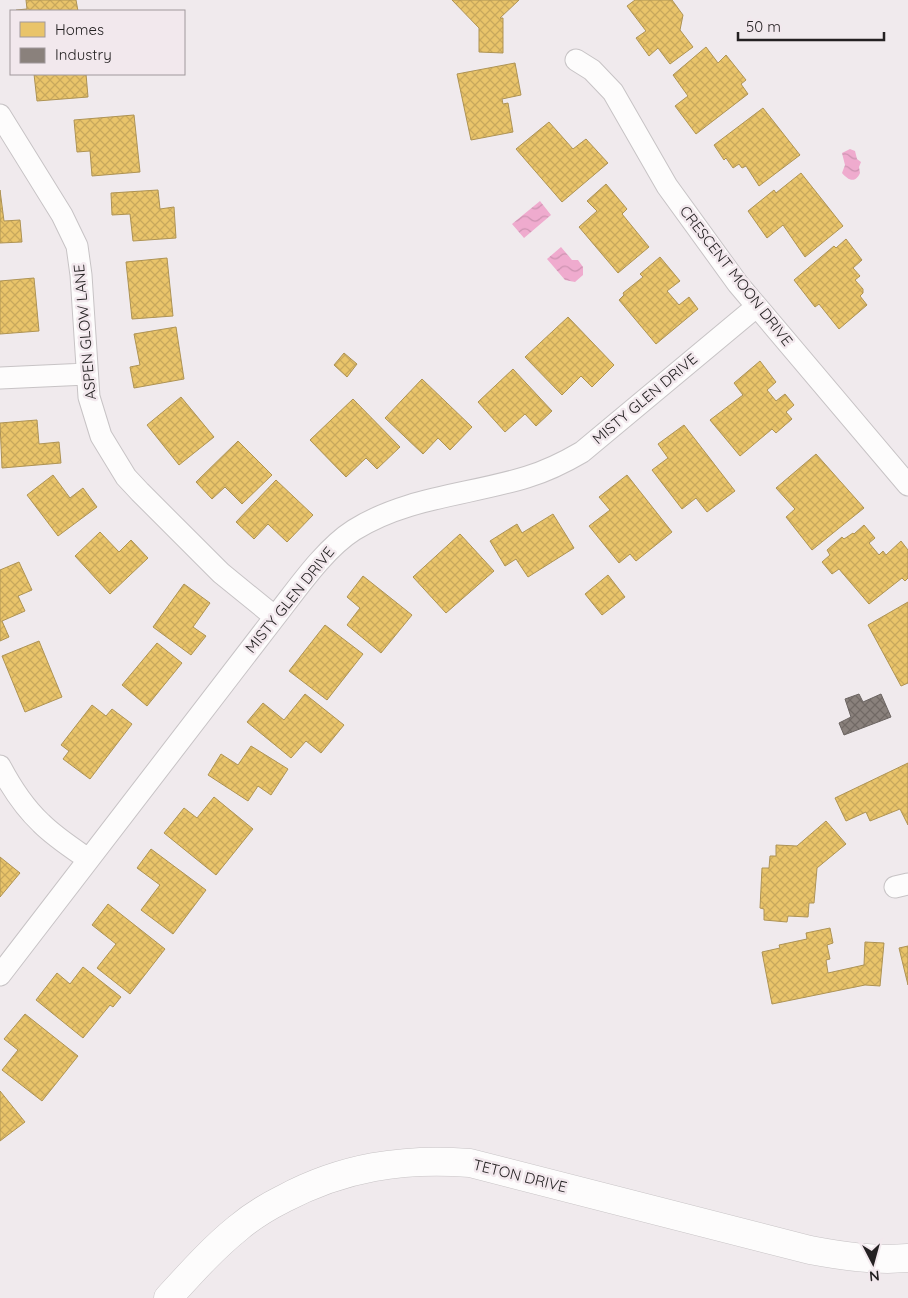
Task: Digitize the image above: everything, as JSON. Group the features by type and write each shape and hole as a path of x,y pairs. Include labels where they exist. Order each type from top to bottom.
{"street":[{"name":"CRESCENT MOON DRIVE","path":"576,60 592,70 613,92 667,186 756,307 908,485"},
{"name":"ASPEN GLOW LANE","path":"0,115 62,215 77,246 82,276 90,400 101,436 126,477 222,573 275,617"},
{"name":"MISTY GLEN DRIVE","path":"0,976 275,617 333,548 354,530 383,515 408,506 529,477 568,460 582,452 756,307"},
{"path":"0,378 87,374"},
{"path":"0,766 10,784 32,814 49,830 88,859"},
{"name":"TETON DRIVE","path":"168,1298 238,1227 268,1207 317,1183 354,1170 425,1161 470,1163 810,1250 844,1256 908,1258"}],"water":[{"path":"850,149 855,151 857,159 861,162 859,167 860,173 854,180 847,178 842,173 845,165 842,153"},
{"path":"540,201 551,215 524,238 512,224"},
{"path":"561,247 572,260 578,260 583,267 583,275 575,282 565,280 547,259"}],"building: Homes":[{"path":"26,0 76,0 78,10 16,10 27,9"},
{"path":"452,0 519,0 500,18 503,18 503,53 479,52 479,28"},
{"path":"635,0 672,0 683,15 680,30 693,47 670,64 658,48 649,56 636,38 646,31 627,6"},
{"path":"706,47 718,63 726,55 746,80 741,84 748,94 696,134 675,106 688,96 673,75"},
{"path":"515,63 521,95 502,99 503,104 508,103 513,132 471,140 457,74"},
{"path":"34,75 86,75 88,97 37,101"},
{"path":"763,108 800,155 759,186 746,166 742,168 739,164 733,168 726,158 724,160 714,145"},
{"path":"134,115 140,172 92,176 90,151 77,152 74,120"},
{"path":"549,122 573,149 586,139 608,163 562,202 516,149"},
{"path":"801,173 843,226 805,257 783,225 767,238 748,211 774,190 776,193"},
{"path":"606,184 627,209 622,214 649,247 618,273 579,227 597,211 587,201"},
{"path":"0,190 4,221 20,220 22,242 0,243"},
{"path":"158,190 160,209 174,207 176,238 133,241 130,214 112,215 111,193"},
{"path":"846,239 862,260 853,268 860,276 855,280 863,289 863,293 860,296 867,305 839,329 819,304 815,307 794,280 834,246 836,248"},
{"path":"660,257 680,281 667,291 679,305 689,297 698,309 656,344 619,300 624,295 623,293 643,277 640,274"},
{"path":"167,258 173,316 132,319 126,262"},
{"path":"34,278 39,331 0,334 0,281"},
{"path":"568,317 614,365 592,387 581,376 562,395 525,357"},
{"path":"176,327 184,379 134,388 130,367 140,365 134,334"},
{"path":"344,353 357,364 347,377 334,365"},
{"path":"760,361 776,382 767,390 776,401 785,394 794,405 786,412 792,419 776,433 772,429 740,456 710,420 743,395 734,383"},
{"path":"513,369 552,411 536,426 525,414 505,432 478,402"},
{"path":"422,379 472,427 450,450 438,438 423,454 385,418"},
{"path":"181,397 214,437 179,465 147,425"},
{"path":"353,399 400,447 377,469 366,458 346,477 310,440"},
{"path":"37,420 39,444 59,442 61,463 2,468 0,423"},
{"path":"684,425 735,491 707,512 696,498 682,509 652,470 668,458 658,444"},
{"path":"238,441 272,475 242,504 225,487 212,499 196,482"},
{"path":"816,454 864,508 812,550 786,517 795,509 776,488"},
{"path":"53,475 70,498 83,488 97,507 58,536 27,495"},
{"path":"627,475 672,532 636,561 630,554 619,563 589,526 610,510 599,497"},
{"path":"276,480 313,515 287,542 268,524 254,539 236,522"},
{"path":"553,514 574,548 528,577 516,559 505,566 490,541 517,524 522,533"},
{"path":"864,525 875,538 869,543 879,555 883,551 886,555 901,541 908,550 908,578 905,581 902,578 869,604 839,569 832,574 822,562 830,555 827,550 842,537 844,539 854,534"},
{"path":"100,532 119,552 131,540 148,558 110,594 75,556"},
{"path":"460,534 494,571 446,613 413,577"},
{"path":"19,562 32,590 18,596 25,611 2,621 9,637 0,641 0,570"},
{"path":"608,575 625,597 602,615 585,594"},
{"path":"363,576 412,615 381,653 347,625 360,608 347,597"},
{"path":"184,584 210,603 193,627 206,636 191,655 153,627"},
{"path":"908,602 908,683 901,686 868,625"},
{"path":"325,625 363,654 327,700 289,671"},
{"path":"39,641 62,697 25,712 2,656"},
{"path":"157,643 182,663 147,706 122,685"},
{"path":"305,694 344,725 321,753 306,741 291,758 247,722 263,703 284,720"},
{"path":"92,705 106,716 112,709 132,724 90,779 63,759 69,751 61,745"},
{"path":"251,746 288,769 271,795 258,786 248,801 208,775 221,754 238,765"},
{"path":"908,763 908,825 900,809 870,821 866,812 846,821 835,798"},
{"path":"214,797 253,829 216,875 164,833 184,808 197,818"},
{"path":"826,821 846,844 817,868 814,903 809,903 808,917 788,916 787,922 764,920 764,909 760,908 762,868 769,868 770,856 776,856 776,845 797,846"},
{"path":"151,849 206,890 173,934 141,910 160,885 137,868"},
{"path":"0,857 20,873 0,897"},
{"path":"108,904 165,949 130,994 97,968 116,944 92,925"},
{"path":"830,928 833,943 827,945 830,959 826,960 828,973 864,965 865,942 884,943 880,986 865,985 772,1004 762,952 780,948 779,945 807,939 806,933"},
{"path":"908,946 908,985 899,948"},
{"path":"83,967 121,997 113,1007 110,1005 83,1038 36,1000 57,973 70,984"},
{"path":"25,1014 78,1056 42,1101 2,1070 18,1050 4,1039"},
{"path":"0,1091 25,1122 0,1141"}],"building: Industry":[{"path":"859,694 863,702 881,694 891,717 844,735 839,723 851,717 845,699"}]}
